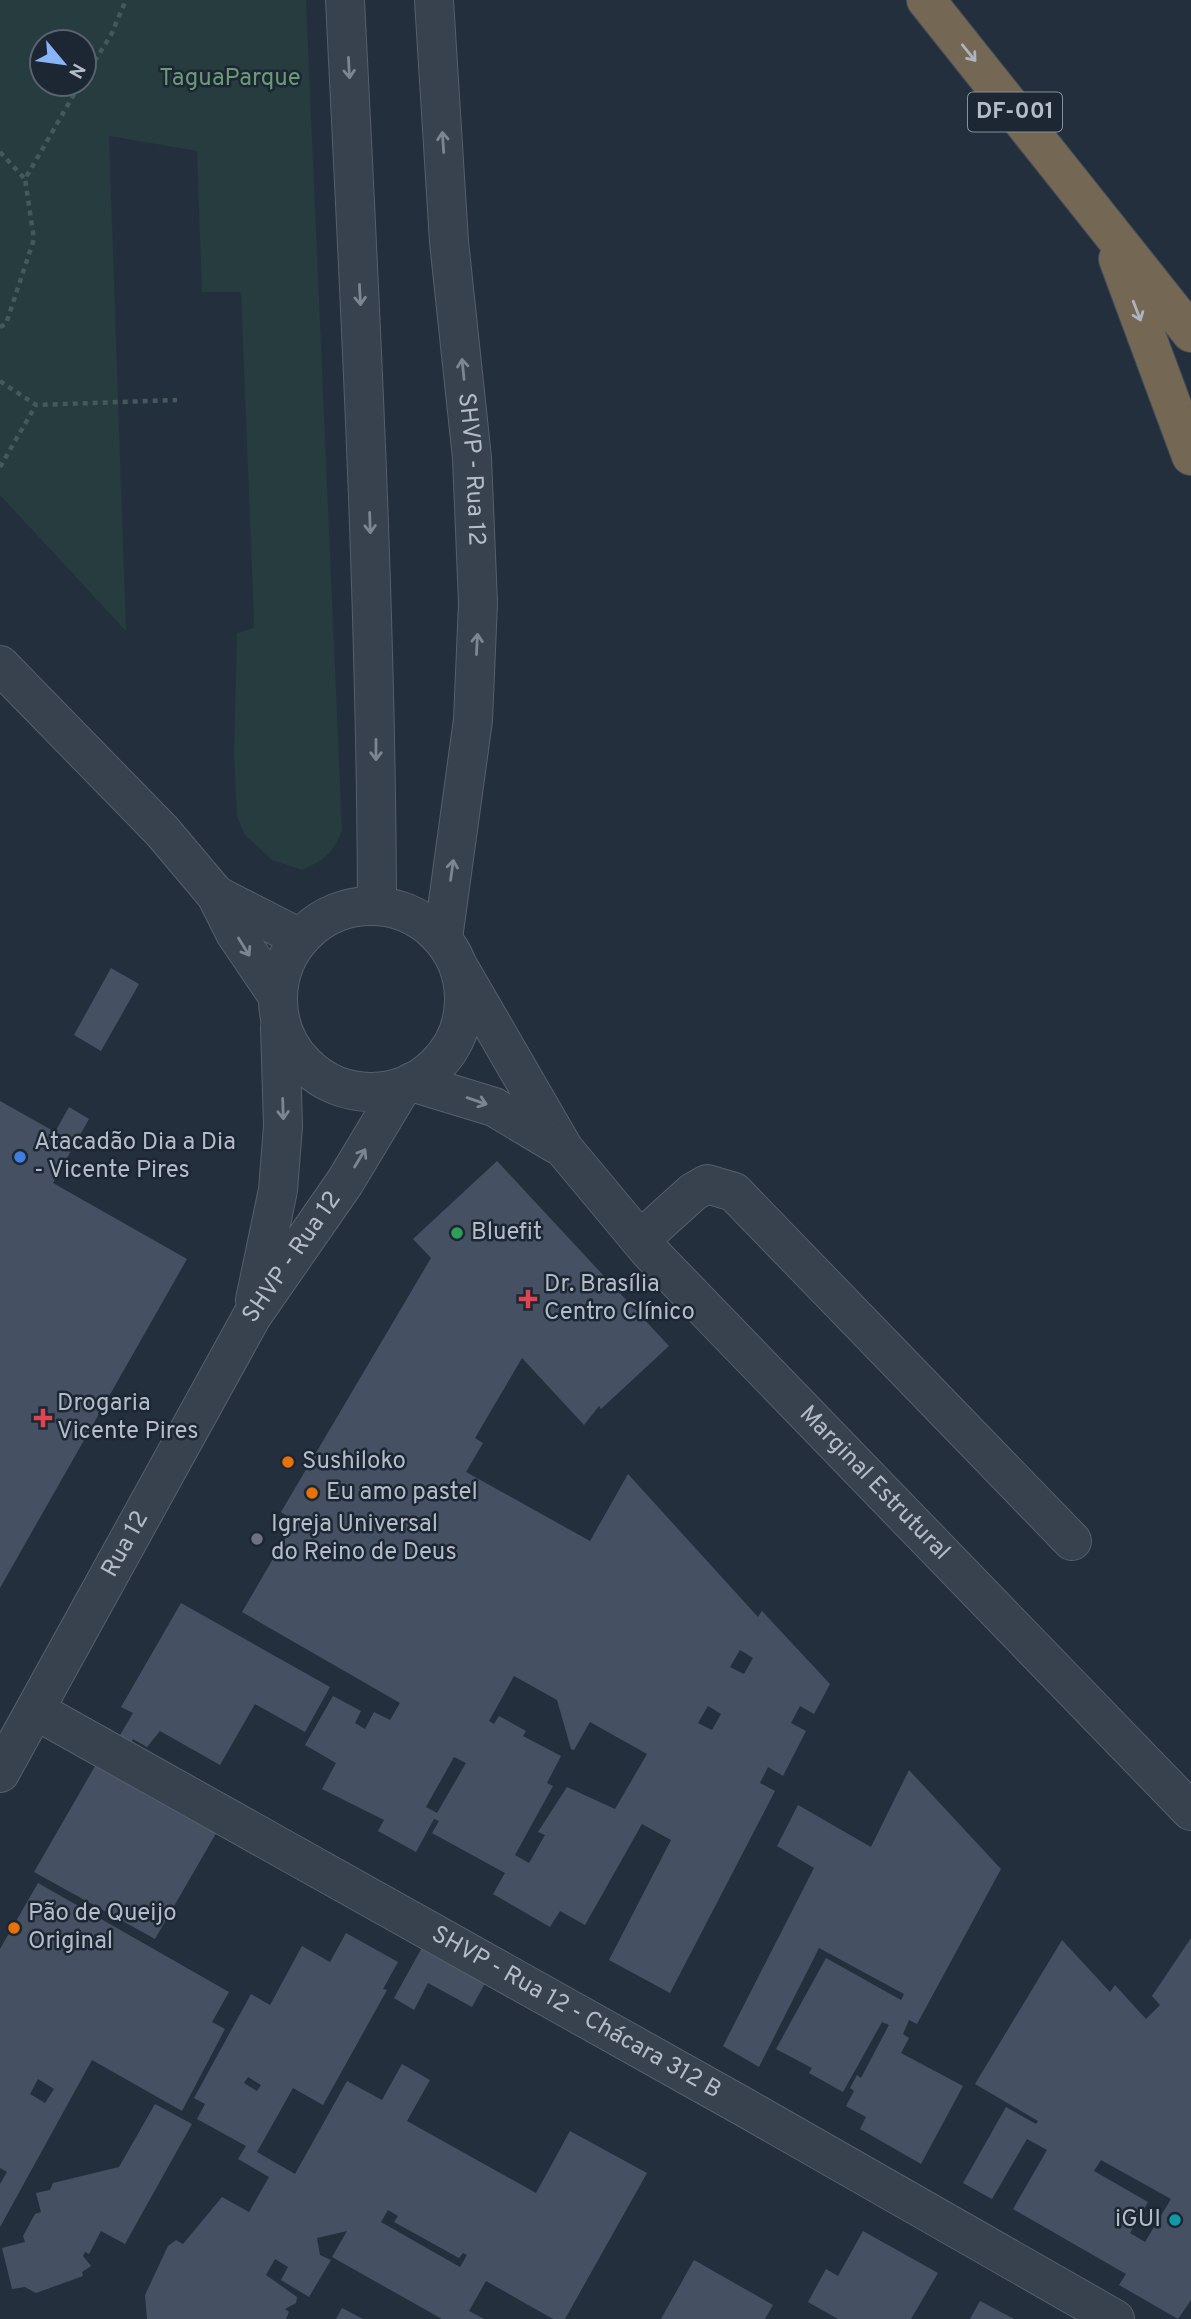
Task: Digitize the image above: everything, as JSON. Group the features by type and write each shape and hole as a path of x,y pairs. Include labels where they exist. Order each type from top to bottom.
{"highway":[{"name":"DF-001","path":"926,0 1191,333"},
{"path":"1105,224 1191,456"}],"street":[{"path":"345,0 367,433 376,706 377,905"},
{"name":"SHVP - Rua 12","path":"434,0 449,243 472,458 478,603 473,720 443,938"},
{"path":"0,665 162,831 216,895 278,1006 290,1047 311,1071 339,1087 370,1092 407,1084 438,1063 456,1038 464,1004 461,971 443,938 413,915 377,905 334,912 300,938 284,964 278,1006"},
{"path":"216,895 300,938"},
{"name":"Marginal Estrutural","path":"461,971 564,1149 640,1240 1191,1811"},
{"name":"SHVP - Rua 12","path":"252,1315 278,1189 283,1126 278,1006"},
{"name":"SHVP - Rua 12","path":"252,1315 345,1182 407,1084"},
{"name":"Marginal Estrutural","path":"407,1084 494,1107 514,1116 564,1149"},
{"path":"640,1240 693,1192 708,1185 734,1192 747,1202 1072,1541"},
{"name":"Rua 12","path":"0,1773 252,1315"},
{"name":"SHVP - Rua 12 - Chácara 312 B","path":"35,1710 732,2100 1115,2319"}],"path":[{"path":"98,56 127,0"},
{"path":"25,179 72,98"},
{"path":"0,152 25,179 34,239 6,324 0,327"},
{"path":"0,381 36,405 177,400"},
{"path":"0,467 36,405"}],"green space":[{"name":"TaguaParque","path":"0,0 306,0 342,830 327,855 302,870 272,860 245,835 237,816 234,754 237,633 253,628 254,621 241,292 202,292 197,151 109,136 126,631 0,495"}],"building":[{"path":"111,968 139,984 101,1051 74,1035"},
{"path":"0,1101 55,1132 69,1107 89,1119 53,1183 187,1259 0,1588"},
{"path":"497,1161 669,1346 601,1409 599,1406 584,1425 522,1358 475,1438 483,1443 466,1472 590,1541 628,1474 758,1617 762,1611 830,1684 814,1714 800,1706 791,1723 806,1731 783,1776 768,1767 760,1783 775,1791 670,1993 609,1960 671,1840 642,1824 585,1925 560,1911 550,1927 493,1894 505,1873 432,1833 439,1821 434,1819 416,1852 378,1831 384,1820 322,1789 336,1763 305,1745 333,1696 361,1711 355,1723 365,1729 374,1712 390,1720 400,1703 242,1612 295,1521 281,1512 431,1258 413,1239","holes":["740,1650 753,1658 744,1674 730,1667","514,1676 557,1700 571,1749 574,1750 590,1722 647,1754 615,1809 567,1787 538,1832 545,1835 529,1863 515,1855 553,1786 547,1783 561,1756 523,1736 526,1731 499,1716 494,1724 489,1721","708,1706 721,1714 712,1730 698,1723","454,1757 466,1763 437,1813 426,1807"]},
{"path":"181,1603 330,1687 305,1732 255,1704 220,1765 160,1731 147,1747 133,1739 116,1771 218,1830 155,1939 34,1872 98,1761 103,1764 133,1713 121,1707"},
{"path":"909,1770 1001,1869 917,2024 909,2020 903,2034 909,2038 901,2053 963,2086 921,2164 860,2129 866,2117 846,2106 854,2091 850,2088 857,2075 861,2078 889,2025 882,2022 843,2092 809,2073 812,2068 776,2049 826,1958 901,2000 904,1994 819,1948 759,2067 723,2046 814,1868 777,1846 798,1805 871,1847"},
{"path":"38,1883 229,1992 212,2022 225,2029 182,2111 92,2060 0,2227 0,2184 7,2172 0,2168 0,1949","holes":["38,2079 54,2089 45,2103 30,2094"]},
{"path":"346,1933 398,1962 383,1989 387,1990 323,2105 293,2088 257,2152 295,2174 347,2081 382,2100 402,2064 430,2080 407,2121 536,2193 570,2131 647,2173 565,2319 553,2319 486,2281 469,2311 484,2319 442,2319 332,2257 347,2231 317,2238 320,2255 331,2260 309,2297 281,2280 288,2267 275,2259 266,2275 297,2297 296,2303 285,2309 289,2312 286,2319 147,2319 145,2295 168,2246 176,2240 183,2244 222,2197 249,2212 269,2177 238,2159 246,2146 197,2119 205,2104 194,2098 251,1994 270,2005 302,1946 330,1962","holes":["248,2077 261,2085 257,2091 244,2083","388,2210 398,2216 394,2222 459,2258 463,2253 467,2255 460,2267 381,2222"]},
{"path":"1191,1938 1191,2300 1178,2319 1119,2285 1126,2274 1013,2209 1047,2150 1027,2139 992,2199 963,2183 1006,2107 1036,2124 1038,2121 975,2084 1062,1940 1110,1992 1115,1985 1146,2019 1160,2005 1152,1996","holes":["1101,2160 1171,2199 1145,2242 1130,2233 1148,2202 1094,2171"]},
{"path":"424,1944 488,1978 472,2007 428,1983 414,2010 394,1998"},
{"path":"155,2104 192,2124 125,2244 101,2231 89,2254 85,2252 83,2256 91,2266 82,2272 83,2276 36,2293 25,2287 12,2289 2,2248 25,2242 23,2236 35,2214 41,2212 36,2193 50,2190 53,2183 119,2167"},
{"path":"863,2231 938,2273 911,2319 838,2319 808,2302 826,2269 838,2276"},
{"path":"694,2260 773,2305 765,2319 661,2319"},
{"path":"980,2301 982,2302 1014,2319 970,2319"},
{"path":"342,2308 363,2319 336,2319"}],"place":[{"name":"Atacadão Dia a Dia - Vicente Pires","path":"20,1157"},
{"name":"Bluefit","path":"457,1233"},
{"name":"Dr. Brasília Centro Clínico","path":"528,1299"},
{"name":"Drogaria Vicente Pires","path":"43,1418"},
{"name":"Sushiloko","path":"288,1462"},
{"name":"Eu amo pastel","path":"312,1493"},
{"name":"Igreja Universal do Reino de Deus","path":"257,1539"},
{"name":"Pão de Queijo Original","path":"14,1928"},
{"name":"iGUI","path":"1175,2220"}]}
